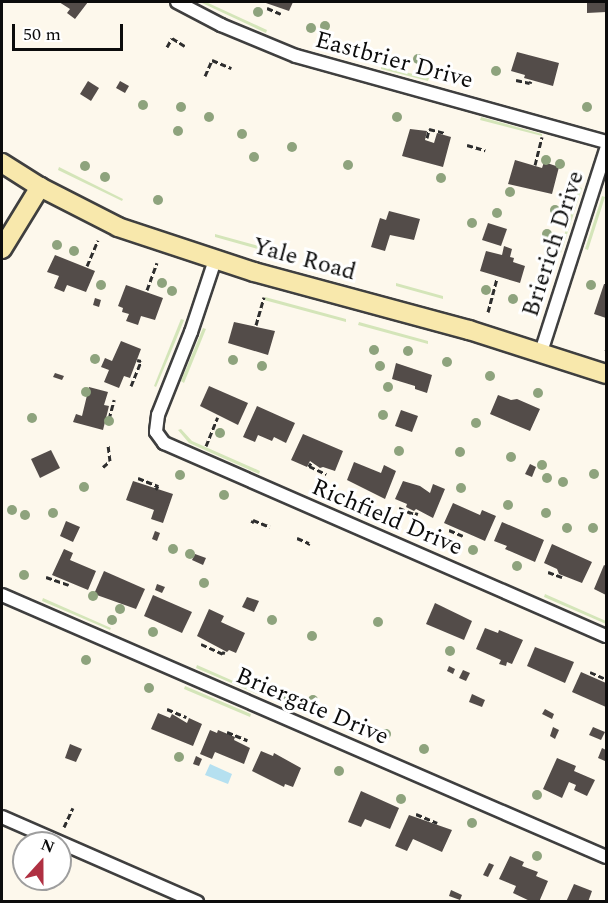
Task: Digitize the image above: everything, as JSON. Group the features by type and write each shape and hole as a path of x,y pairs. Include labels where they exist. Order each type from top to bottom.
{"main road":[{"name":"Yale Road","path":"2,163 40,188 118,227 215,260 542,352 606,374"},
{"path":"2,249 40,188"}],"street":[{"name":"Eastbrier Drive","path":"177,2 229,29 296,56 606,142"},
{"name":"Brierich Drive","path":"542,352 606,149"},
{"name":"Richfield Drive","path":"215,260 191,332 164,397 156,432 164,443 606,636"},
{"name":"Briergate Drive","path":"2,595 606,857"},
{"path":"2,817 197,902"}],"path":[{"path":"267,8 281,14"},
{"path":"167,47 172,38 185,46"},
{"path":"205,76 212,60 231,68"},
{"path":"516,80 530,83 531,81"},
{"path":"427,138 429,129 445,133"},
{"path":"535,165 543,134"},
{"path":"467,145 485,150"},
{"path":"87,266 99,240"},
{"path":"147,290 157,263"},
{"path":"488,312 497,278"},
{"path":"256,325 264,297"},
{"path":"131,386 141,361 137,360"},
{"path":"109,419 114,400"},
{"path":"206,446 218,417"},
{"path":"103,467 110,461 108,445"},
{"path":"311,463 309,466 326,474"},
{"path":"138,478 158,486 156,489"},
{"path":"399,508 416,515 417,512"},
{"path":"252,523 253,520 270,528"},
{"path":"449,530 464,536"},
{"path":"297,538 309,543 308,545"},
{"path":"548,572 562,577"},
{"path":"46,577 69,585"},
{"path":"201,644 223,654 224,651"},
{"path":"590,672 606,679"},
{"path":"167,710 186,717"},
{"path":"227,732 247,740"},
{"path":"64,827 73,808"},
{"path":"416,814 437,823"}],"green space":[{"path":"206,2 267,30 266,33 202,3"},
{"path":"381,66 429,78 428,81 381,69"},
{"path":"481,117 542,134 542,136 480,120"},
{"path":"59,167 123,199 122,201 58,170"},
{"path":"579,187 582,188 561,253 559,252"},
{"path":"602,196 605,197 588,250 585,249"},
{"path":"215,234 262,247 261,250 215,237"},
{"path":"396,283 443,296 443,299 396,286"},
{"path":"265,297 346,319 346,322 264,300"},
{"path":"181,319 184,320 156,387 154,386"},
{"path":"359,322 428,341 428,344 358,325"},
{"path":"203,328 206,329 184,383 181,381"},
{"path":"181,429 192,441 260,471 259,474 189,443 178,430"},
{"path":"545,594 606,621 606,624 544,597"},
{"path":"43,598 111,628 110,630 42,601"},
{"path":"197,665 258,692 257,694 196,668"},
{"path":"185,686 251,714 250,717 184,689"}],"water":[{"path":"210,764 232,774 228,784 205,775"}],"building":[{"path":"59,2 88,2 75,19 67,13 70,9"},
{"path":"263,2 293,2 289,11"},
{"path":"587,2 606,2 606,12 587,13"},
{"path":"517,52 559,63 553,86 524,78 525,75 511,71"},
{"path":"88,81 99,88 91,101 80,94"},
{"path":"120,81 129,86 125,93 116,88"},
{"path":"410,129 427,131 425,140 434,143 437,133 451,137 443,167 402,156"},
{"path":"515,160 542,168 544,162 559,167 552,194 508,184"},
{"path":"389,211 420,219 414,240 390,235 385,251 371,247 380,218 386,220"},
{"path":"488,223 507,229 501,246 482,240"},
{"path":"504,246 512,249 510,257 514,258 513,262 525,266 520,283 480,271 486,251 502,255"},
{"path":"55,255 95,271 86,292 67,285 64,292 54,288 59,276 47,272"},
{"path":"604,284 606,284 606,318 594,314"},
{"path":"126,285 163,298 155,320 141,316 138,325 126,321 129,314 122,312 123,308 118,306"},
{"path":"95,298 101,300 99,307 93,305"},
{"path":"234,322 275,331 268,355 228,343"},
{"path":"121,341 141,349 130,378 124,376 119,388 104,382 109,370 101,367 105,358 112,361"},
{"path":"396,363 432,375 427,393 415,389 415,386 392,379"},
{"path":"55,373 64,376 62,380 53,377"},
{"path":"209,386 248,403 238,425 200,406"},
{"path":"89,387 108,392 104,405 109,406 103,430 73,422 76,414 82,416"},
{"path":"498,395 511,400 517,399 540,409 530,431 490,414"},
{"path":"257,406 295,423 286,443 274,437 272,441 258,435 255,442 243,437"},
{"path":"401,410 418,416 412,432 395,426"},
{"path":"303,434 343,451 335,471 320,468 310,461 307,467 291,460"},
{"path":"51,450 60,468 40,478 31,459"},
{"path":"354,462 381,473 384,465 396,471 385,499 347,480"},
{"path":"530,464 536,467 532,477 525,474"},
{"path":"133,481 173,494 163,523 151,519 154,510 126,500"},
{"path":"403,481 420,486 430,493 433,484 445,489 433,518 416,509 414,511 406,507 407,504 395,499"},
{"path":"453,503 480,515 482,510 496,516 485,541 444,523"},
{"path":"66,521 80,527 73,542 60,536"},
{"path":"502,522 544,540 535,562 505,549 507,546 494,541"},
{"path":"155,531 160,533 157,541 152,539"},
{"path":"552,544 592,562 582,583 559,574 557,569 544,563"},
{"path":"64,549 73,553 70,560 96,571 88,590 52,575"},
{"path":"195,554 206,558 203,565 192,560"},
{"path":"604,565 606,566 606,595 594,589"},
{"path":"104,571 145,589 136,609 94,594"},
{"path":"157,584 165,587 162,593 155,590"},
{"path":"153,595 192,612 182,633 144,616"},
{"path":"247,597 259,601 254,612 242,607"},
{"path":"435,603 472,621 464,640 426,624"},
{"path":"209,609 224,616 221,622 245,633 236,653 229,650 227,652 197,636"},
{"path":"485,628 498,633 499,630 523,640 512,664 507,662 506,666 499,664 501,660 476,649"},
{"path":"535,647 574,662 565,683 527,666"},
{"path":"449,666 455,669 453,674 447,671"},
{"path":"463,670 470,673 466,681 459,678"},
{"path":"581,672 606,683 606,707 572,692"},
{"path":"472,694 485,700 482,707 469,702"},
{"path":"545,709 554,714 552,719 542,714"},
{"path":"158,713 170,718 172,714 187,723 189,718 202,724 193,746 151,729"},
{"path":"553,727 559,730 555,739 550,736"},
{"path":"593,727 605,732 601,740 589,735"},
{"path":"210,730 217,733 218,730 235,737 234,740 250,748 244,764 215,752 212,759 200,754"},
{"path":"70,744 82,749 76,762 65,758"},
{"path":"602,748 606,750 605,761 598,758"},
{"path":"261,751 273,756 274,753 301,768 293,787 285,784 284,787 252,771"},
{"path":"196,756 202,759 199,766 193,764"},
{"path":"557,758 576,766 574,771 595,780 587,796 574,790 576,785 569,782 562,798 543,789"},
{"path":"361,791 399,808 390,829 365,819 361,827 348,822"},
{"path":"409,815 452,830 442,852 413,839 407,851 395,846"},
{"path":"510,856 524,862 522,866 538,872 536,876 548,881 539,902 532,902 513,893 516,886 499,879"},
{"path":"489,863 494,865 488,877 483,875"},
{"path":"574,884 592,891 588,902 566,902"},
{"path":"451,890 462,895 460,900 449,896"}]}
